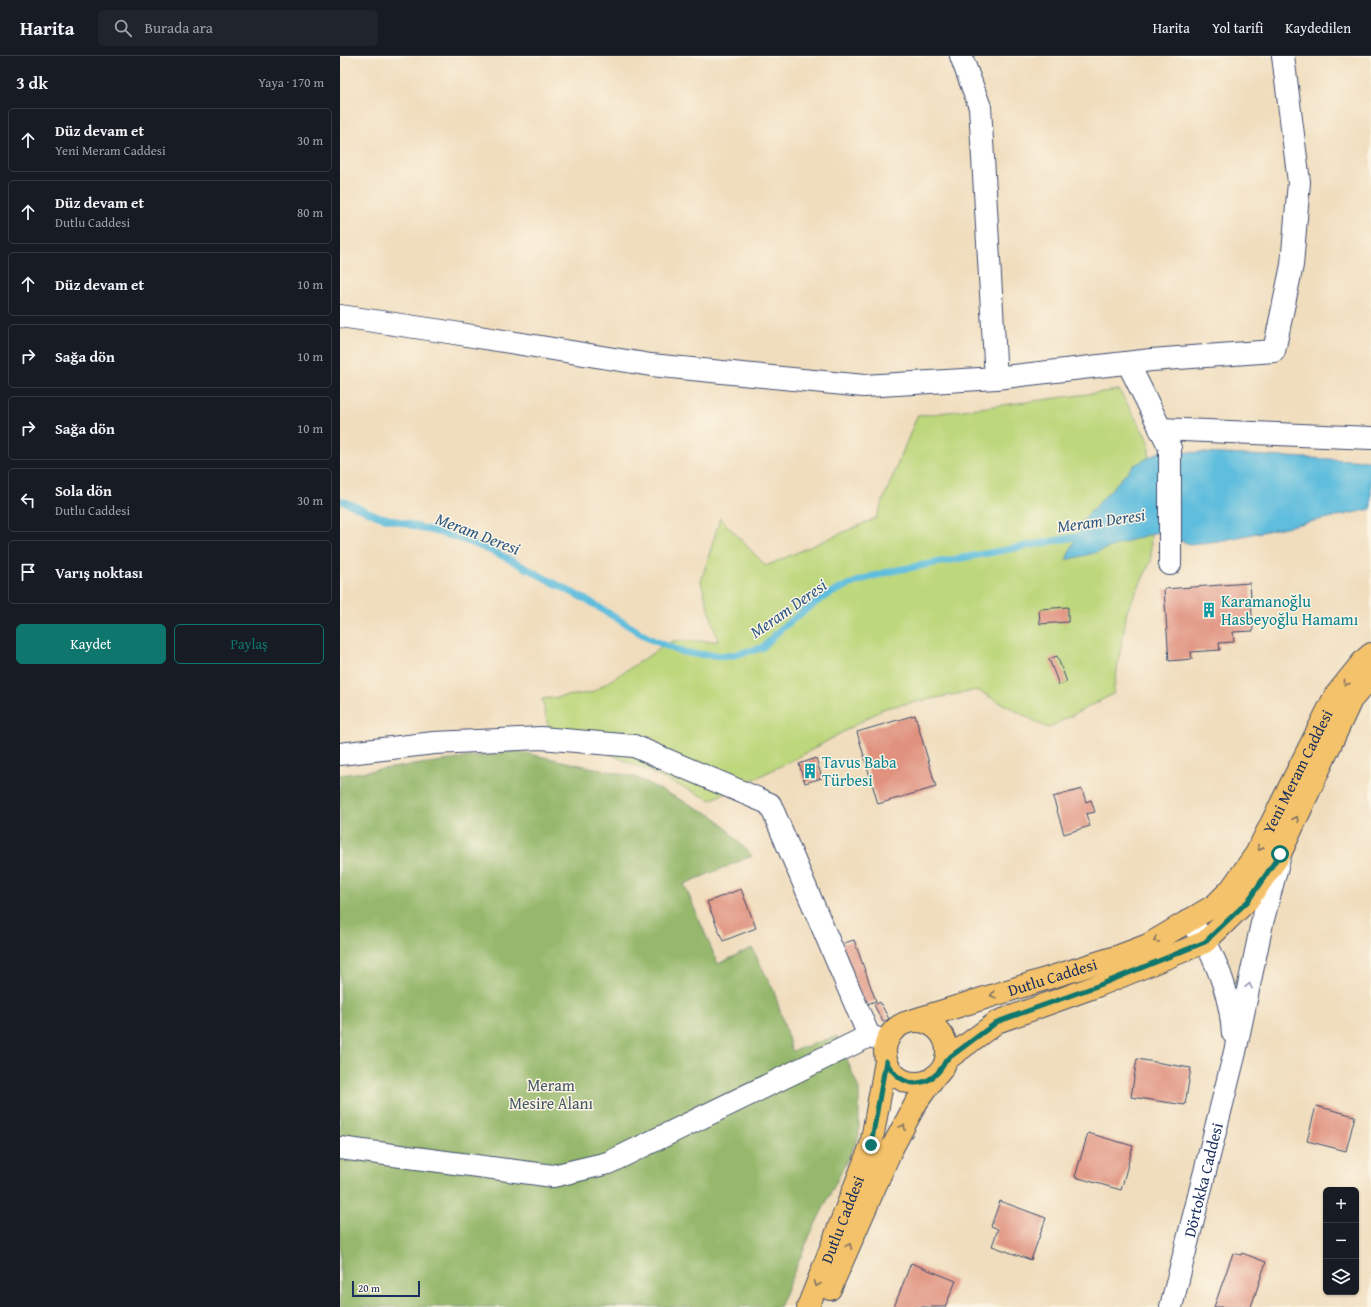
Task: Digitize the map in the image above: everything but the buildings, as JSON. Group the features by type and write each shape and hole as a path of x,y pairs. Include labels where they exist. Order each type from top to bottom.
{"main road":[{"name":"Yeni Meram Caddesi","path":"1189,920 1215,905 1231,889 1256,854 1335,696 1364,660 1371,654"},
{"name":"Yeni Meram Caddesi","path":"1205,942 1248,901 1280,854 1351,700 1371,677"},
{"name":"Dutlu Caddesi","path":"911,1021 1118,956 1148,945 1189,920"},
{"name":"Dutlu Caddesi","path":"822,1307 891,1150 916,1103 941,1068 997,1022 1097,986 1205,942"},
{"path":"911,1021 922,1021 932,1025 940,1032 946,1041 947,1050 941,1068 927,1081 917,1083 907,1082 898,1077 891,1070 881,1046 892,1032 901,1025 911,1021"},
{"name":"Dutlu Caddesi","path":"808,1307 871,1145 881,1046"}],"street":[{"path":"961,56 980,107 996,378"},
{"path":"340,316 651,365 864,386 996,378 1128,363 1274,351 1292,264 1299,182 1283,56"},
{"path":"1128,363 1165,438 1170,564"},
{"path":"1165,438 1371,438"},
{"path":"340,754 434,743 541,738 634,746 770,804 881,1046 608,1163 554,1176 340,1148"},
{"name":"Dörtokka Caddesi","path":"1171,1307 1235,1052 1262,923 1280,854"},
{"name":"Dörtokka Caddesi","path":"1189,920 1205,942 1227,991 1232,1019 1235,1052"}],"green space":[{"path":"1119,390 1149,442 1151,561 1127,611 1113,694 1048,728 977,690 885,708 799,757 711,800 548,726 542,699 591,693 672,641 718,641 701,582 720,518 766,566 876,518 917,416"},
{"name":"Meram Mesire Alanı","path":"516,751 635,777 715,817 752,856 684,884 718,964 752,948 774,991 792,1051 837,1036 859,1089 859,1136 810,1235 779,1307 340,1307 340,775"}],"water":[{"path":"1161,451 1371,461 1371,509 1219,541 1190,544 1157,532 1094,553 1066,560 1084,519 1133,466"}],"waterway":[{"name":"Meram Deresi","path":"340,500 378,516 448,535 503,556 592,603 650,639 679,651 694,654 729,656 762,648 782,628 827,595 870,577 892,571 1085,535"}],"place":[{"name":"Karamanoğlu Hasbeyoğlu Hamamı","path":"1209,610"},
{"name":"Tavus Baba Türbesi","path":"810,771"}],"route":[{"path":"871,1145 886,1061 891,1070 898,1077 907,1082 917,1083 927,1081 942,1069 946,1060 997,1022 1097,986 1205,942 1248,901 1280,854"}]}
